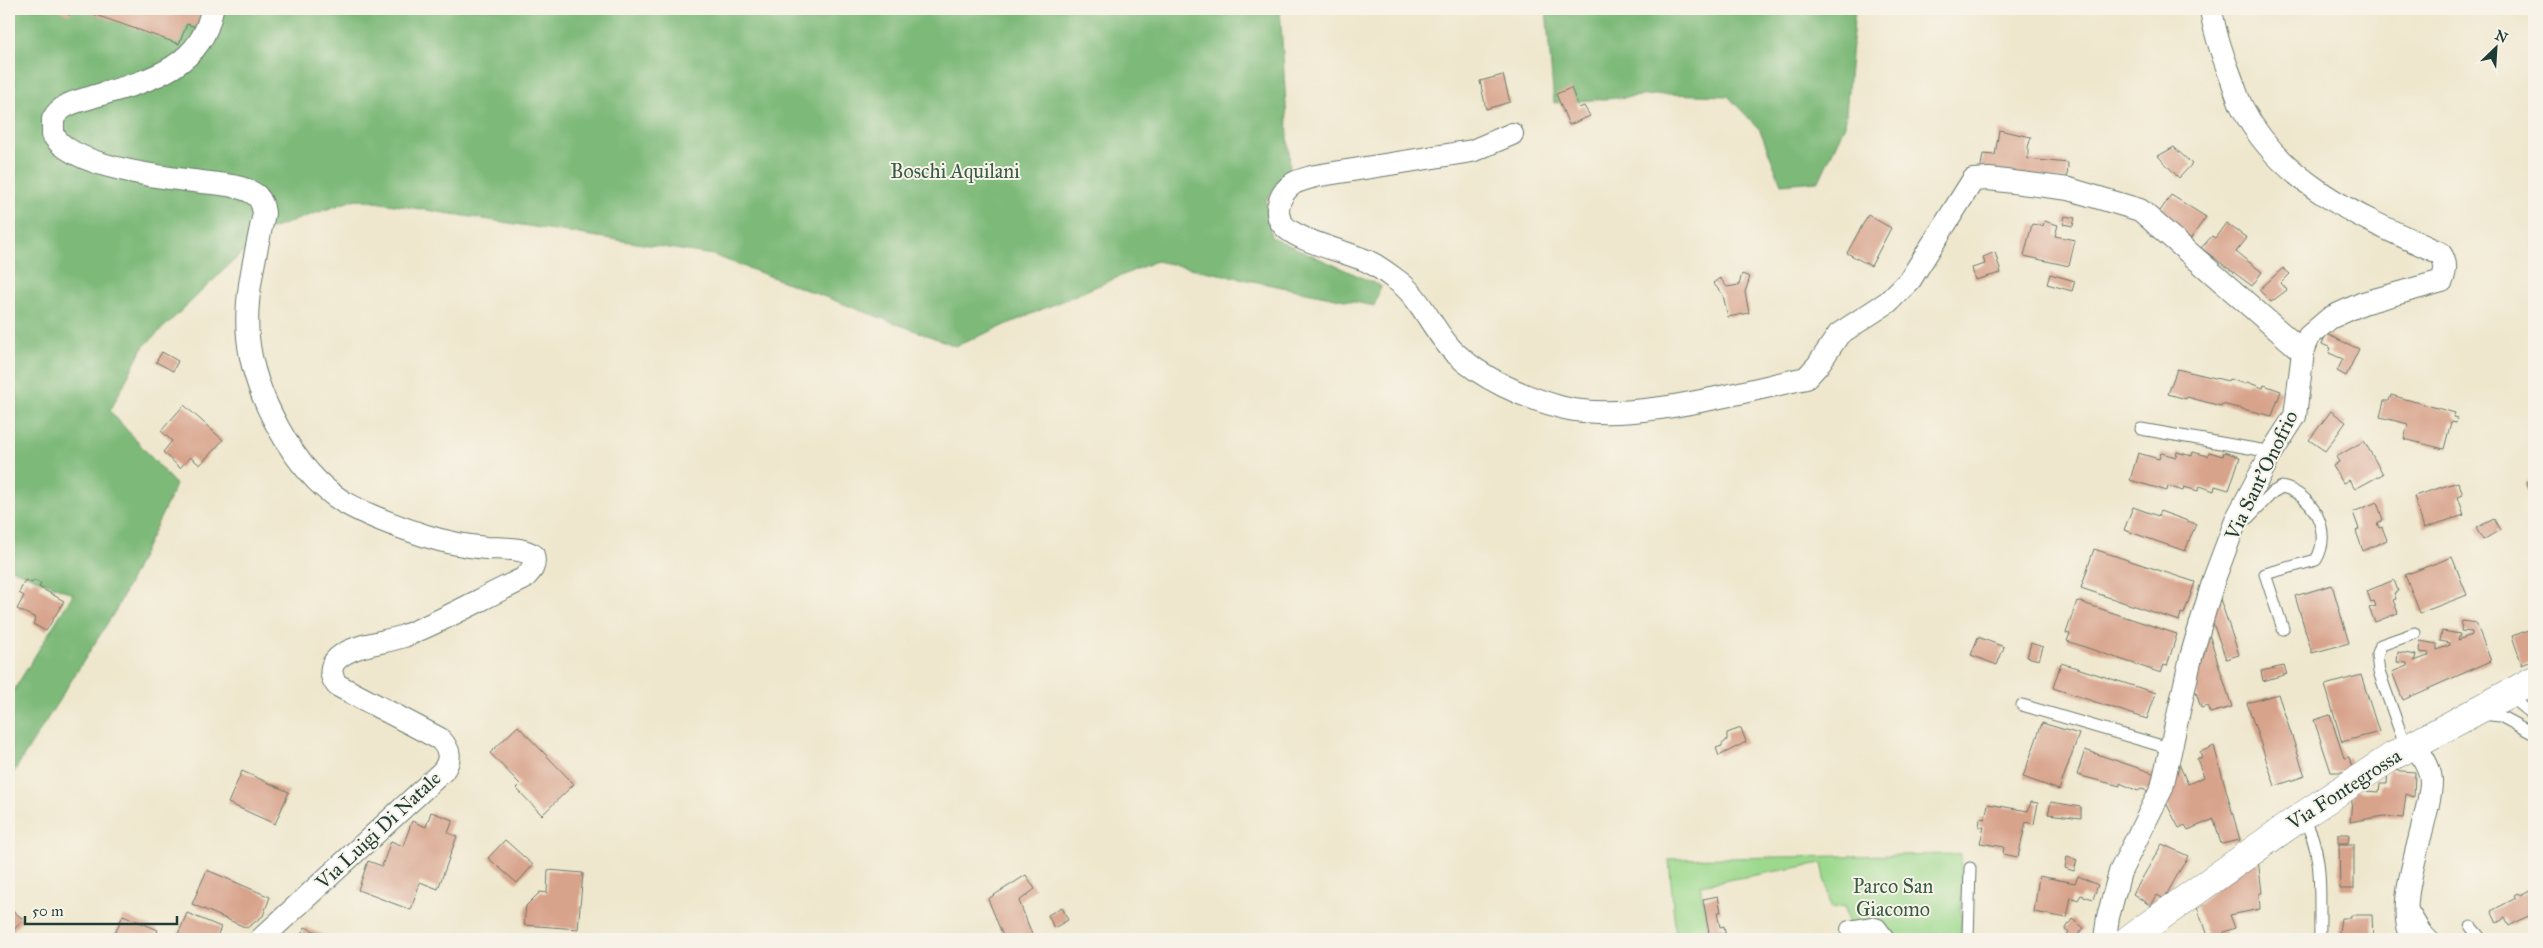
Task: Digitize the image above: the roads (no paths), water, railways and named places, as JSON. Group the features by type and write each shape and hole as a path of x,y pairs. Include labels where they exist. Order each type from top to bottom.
{"street":[{"name":"Via Luigi Di Natale","path":"212,9 199,41 186,59 138,83 65,106 52,119 53,135 71,151 110,166 166,178 231,186 256,196 263,205 264,213 248,300 248,337 255,376 278,427 302,463 321,485 343,501 386,520 428,536 472,546 505,550 517,548 533,555 535,562 532,571 523,579 404,636 345,653 337,659 332,667 332,677 337,684 440,739 450,754 448,763 443,771 261,939"},
{"name":"Via Sant'Onofrio","path":"2105,939 2115,889 2130,850 2158,799 2172,749 2191,657 2214,579 2236,518 2272,452 2295,416 2304,352 2309,336 2330,318 2363,303 2442,281 2446,271 2446,261 2440,252 2331,201 2288,168 2259,135 2242,106 2227,67 2211,9"},
{"path":"1512,134 1472,151 1315,176 1295,183 1282,194 1277,210 1281,223 1298,235 1370,262 1399,281 1420,305 1454,352 1485,375 1525,395 1562,408 1593,411 1645,410 1806,378 1818,365 1839,334 1888,302 1910,280 1973,180 1989,179 2070,189 2140,210 2304,352"},
{"name":"Via Fontegrossa","path":"2129,939 2302,816 2410,746 2534,680"},
{"path":"2410,746 2431,780 2430,799 2412,869 2408,902 2407,919 2411,935 2414,939"},
{"path":"1849,929 1871,925 1878,927 1887,939"}],"lane":[{"path":"2141,429 2272,452"},
{"path":"2236,518 2248,518 2273,492 2282,487 2296,490 2308,502 2323,530 2323,548 2316,560 2265,574 2282,629"},
{"path":"2410,746 2379,672 2377,656 2381,645 2415,633"},
{"path":"2506,694 2534,716"},
{"path":"2022,705 2172,749"},
{"path":"2471,713 2500,716 2534,734"},
{"path":"2302,816 2312,831 2318,860 2320,939"},
{"path":"1968,939 1970,868"},
{"path":"2408,902 2425,930 2434,939"},
{"path":"2471,927 2481,939"}],"park label":[{"name":"Boschi Aquilani","path":"955,171"},
{"name":"Parco San Giacomo","path":"1893,898"}]}
